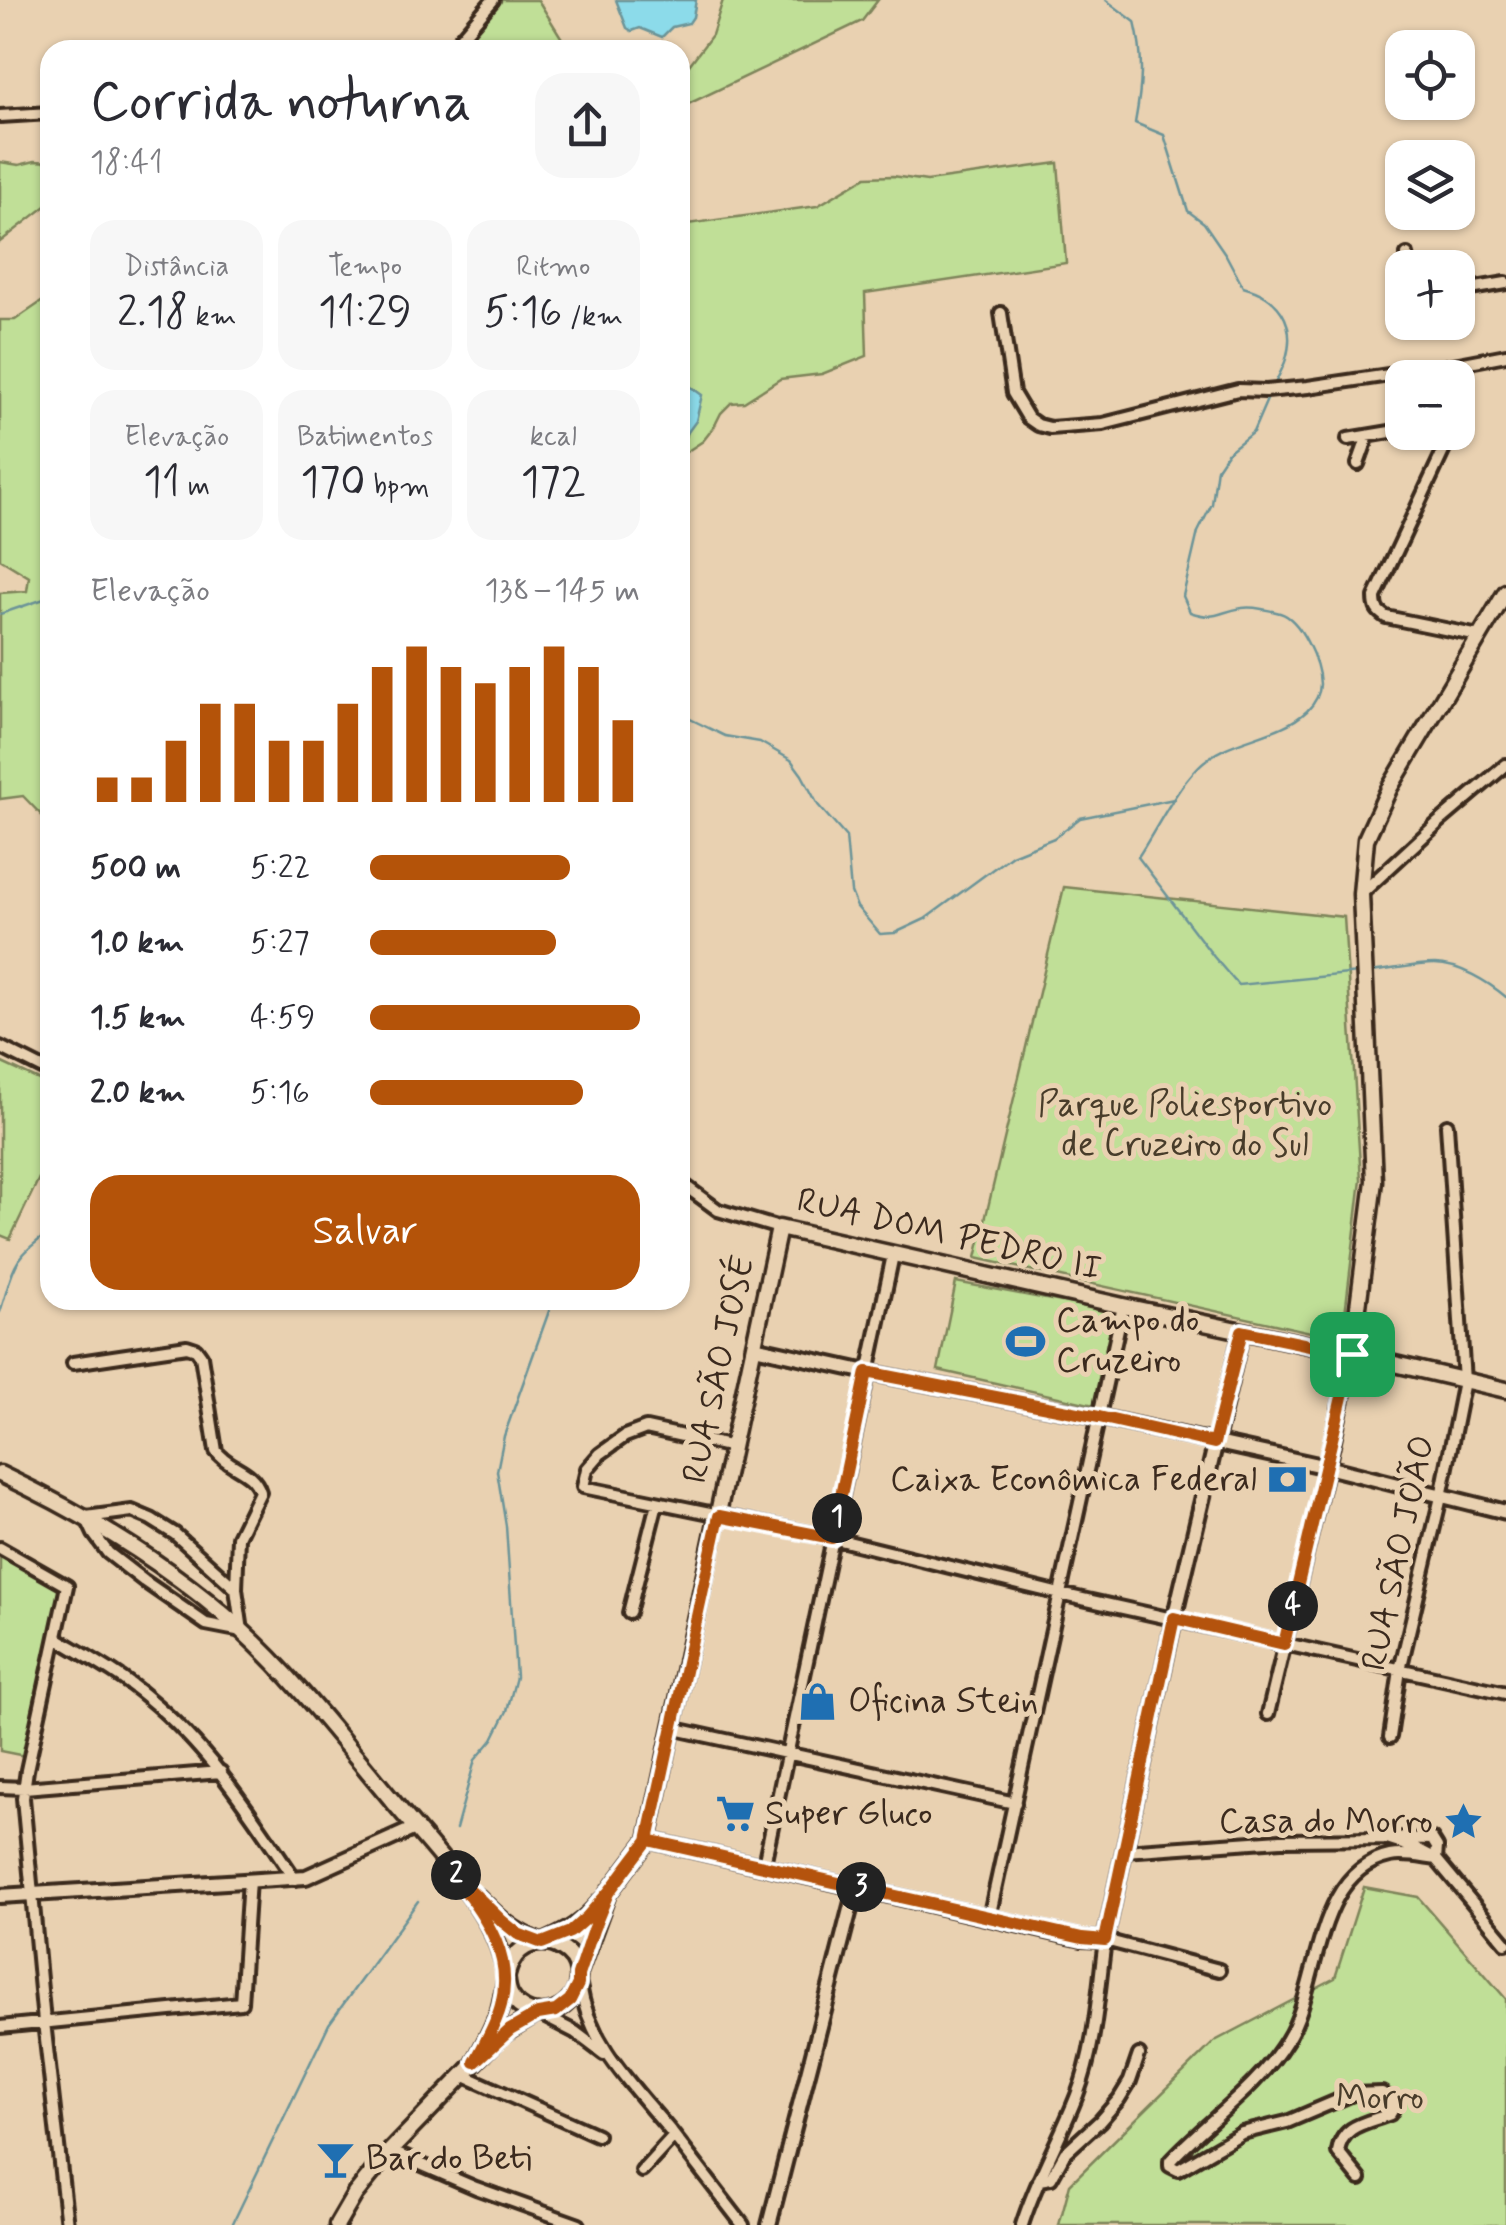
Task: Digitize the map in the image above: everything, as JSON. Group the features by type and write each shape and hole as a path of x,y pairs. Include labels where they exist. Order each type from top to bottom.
{"main road":[{"path":"1352,1354 1374,1195 1361,894 1366,840 1388,789 1506,592"},
{"name":"RUA DOM PEDRO II","path":"779,1228 1506,1390"},
{"name":"RUA SÃO JOSÉ","path":"578,1975 608,1893 648,1840 779,1228"},
{"path":"0,1474 86,1517 169,1572 242,1631 296,1688 452,1872 487,1922 500,1950 512,1998 538,2014"},
{"path":"336,2225 390,2151 502,2035 538,2014 556,2011 570,2000 578,1984 577,1968 570,1954 518,1934 452,1872"},
{"path":"475,2062 497,2018 506,1976 518,1952 570,1932 608,1893"}],"street":[{"path":"459,40 493,0"},
{"path":"0,116 40,114"},
{"path":"1475,287 1506,282"},
{"path":"1001,314 1013,393 1028,418 1050,428 1103,424 1238,390 1385,378"},
{"path":"1475,363 1506,354"},
{"path":"1348,438 1385,433"},
{"path":"1358,464 1368,436"},
{"path":"1445,450 1375,605 1386,618 1480,636"},
{"path":"1361,894 1438,822 1506,766"},
{"path":"0,1047 40,1067"},
{"name":"RUA SÃO JOÃO","path":"1390,1737 1400,1670 1464,1380 1447,1125"},
{"name":"RUA DOM PEDRO II","path":"690,1189 718,1210 779,1228"},
{"path":"764,1864 894,1255"},
{"path":"989,1918 1123,1306"},
{"path":"1022,2225 1090,2054 1105,1940 1174,1618 1242,1331"},
{"path":"73,1363 188,1346 196,1349 216,1451 225,1462 253,1477 260,1492 238,1537 236,1589 242,1631 206,1624 160,1593 108,1552 86,1517 132,1510 151,1519 186,1543 236,1589"},
{"path":"754,1346 1327,1467 1506,1512"},
{"path":"1268,1714 1352,1354"},
{"path":"733,1447 646,1428 625,1436 600,1454 587,1470 583,1486 832,1538 1060,1594 1506,1693"},
{"path":"629,1613 657,1503"},
{"path":"0,1548 67,1586 24,1788 44,2022 67,2225"},
{"path":"56,1638 108,1668 181,1729 221,1772 296,1879"},
{"path":"671,1728 1015,1803"},
{"path":"0,1787 221,1772"},
{"path":"0,1896 296,1879 415,1828"},
{"path":"1124,1851 1282,1840 1401,1837 1432,1839 1437,1848 1436,1859"},
{"path":"648,1840 989,1918 1105,1940 1219,1970"},
{"path":"1360,2179 1338,2152 1338,2145 1351,2128 1390,2114 1394,2101 1382,2093 1352,2094 1287,2122 1242,2134 1178,2170 1170,2166 1170,2161 1251,2086 1288,2038 1341,1890 1367,1865 1387,1856 1436,1859 1506,1942"},
{"path":"0,2027 240,2003 249,1880"},
{"path":"768,2225 856,1886"},
{"path":"578,1975 583,2007 609,2057 743,2225"},
{"path":"538,2014 575,2032 609,2057"},
{"path":"1039,2180 1051,2178 1065,2152 1118,2099 1130,2081 1139,2055"},
{"path":"464,2076 597,2136"},
{"path":"642,2172 674,2136"},
{"path":"390,2151 476,2188 579,2225"}],"green space":[{"path":"493,0 538,0 563,40 459,40"},
{"path":"723,0 878,0 862,21 690,103 690,64 712,35"},
{"path":"40,161 40,211 0,242 0,162 19,165"},
{"path":"1058,163 1066,263 865,293 867,356 822,374 780,379 744,402 731,403 703,441 690,449 690,426 701,395 690,387 690,224 817,206 866,177 927,181"},
{"path":"40,303 40,814 23,796 0,799 0,593 27,591 29,577 0,559 0,320 15,320"},
{"name":"Parque Poliesportivo de Cruzeiro do Sul","path":"1064,887 1344,917 1361,1180 1342,1339 976,1258"},
{"path":"0,1062 40,1080 40,1176 10,1239 0,1235"},
{"name":"Campo do Cruzeiro","path":"956,1282 1115,1312 1094,1405 938,1370"},
{"path":"0,1555 60,1588 25,1756 0,1751"},
{"name":"Morro","path":"1364,1887 1418,1897 1506,1999 1506,2225 1059,2225 1070,2184 1215,2041 1335,1978"}],"water":[{"path":"616,0 696,0 689,23 672,27 662,37 640,28 627,28"},
{"path":"690,386 702,395 690,429"}],"waterway":[{"path":"1106,0 1135,22 1141,72 1135,123 1164,135 1188,211 1204,223 1243,287 1275,304 1286,322 1289,346 1273,388"},
{"path":"1269,395 1253,432 1227,453 1217,468 1212,504 1198,532 1183,596 1190,612 1199,615 1251,608 1288,617 1302,632 1312,653 1319,691 1310,708 1295,720 1223,750 1198,767 1173,799 1138,857 1238,985 1358,973"},
{"path":"0,614 40,600"},
{"path":"690,719 725,736 760,742 791,760 818,805 846,837 851,892 857,907 880,934 895,933 925,919 1012,855 1054,838 1080,818 1174,799"},
{"path":"1371,972 1444,965 1473,975 1506,997"},
{"path":"0,1312 20,1258 40,1239"},
{"path":"456,1829 475,1760 493,1739 507,1711 516,1677 506,1526 497,1471 504,1436 549,1310"},
{"path":"232,2225 329,2024 418,1901"}],"place":[{"name":"Campo do Cruzeiro","path":"1026,1341"},
{"name":"Caixa Econômica Federal","path":"1287,1480"},
{"name":"Oficina Stein","path":"818,1702"},
{"name":"Super Gluco","path":"735,1814"},
{"name":"Casa do Morro","path":"1463,1822"},
{"name":"Bar do Beti","path":"336,2159"}],"route":[{"path":"1352,1354 1242,1331 1214,1443 867,1372 832,1538 719,1516 648,1840 608,1893 570,1932 542,1943 518,1934 452,1872 496,1939 506,1976 497,2018 475,2062 502,2035 538,2014 556,2011 570,2000 608,1893 648,1840 1105,1940 1174,1618 1284,1644 1352,1354"}]}
